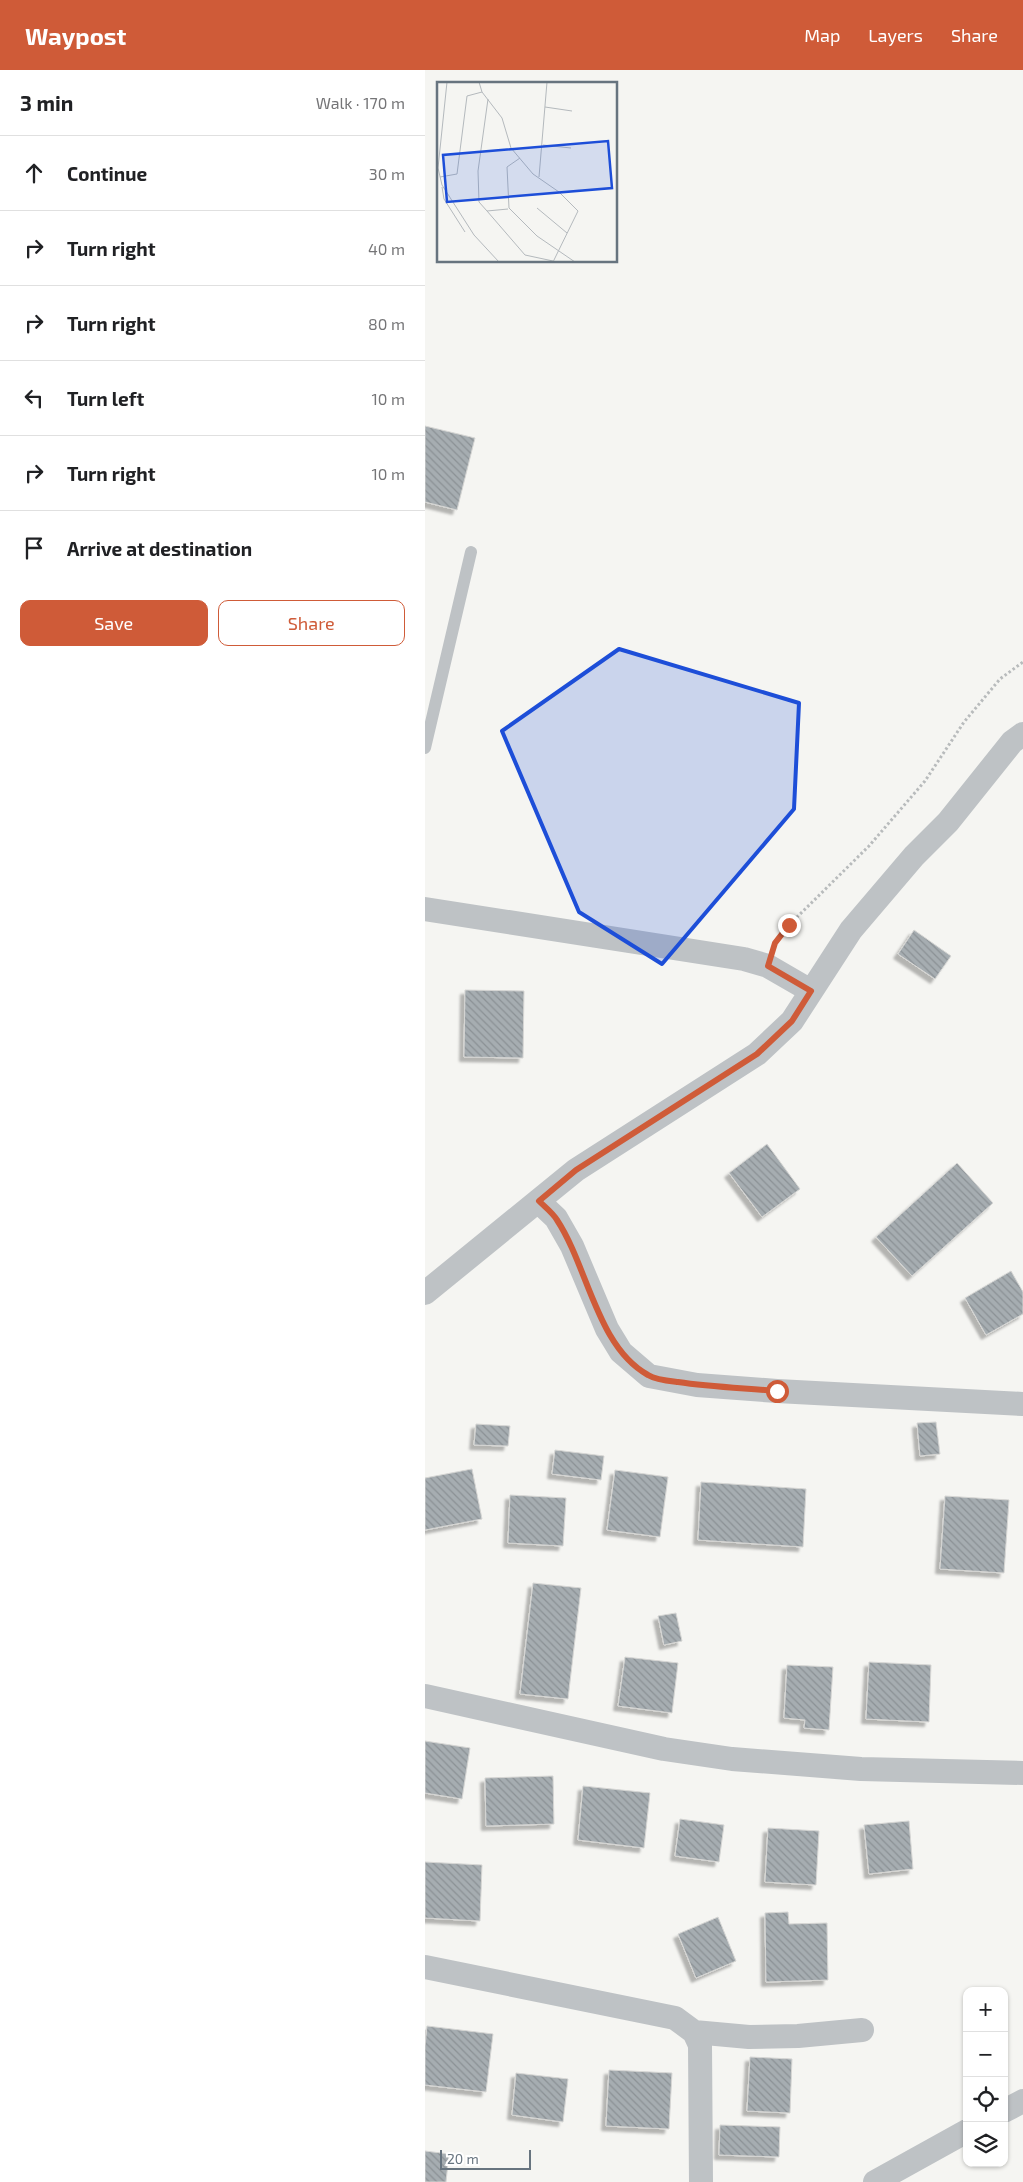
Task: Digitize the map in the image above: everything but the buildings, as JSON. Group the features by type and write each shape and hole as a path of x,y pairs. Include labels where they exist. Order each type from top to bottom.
{"street":[{"path":"425,1292 576,1170 757,1054 792,1021 851,930 914,856 948,822 1012,742 1023,734"},
{"path":"425,909 743,959 768,966 811,991"},
{"path":"539,1201 556,1218 568,1239 607,1329 621,1352 649,1376 697,1385 1023,1404"},
{"path":"425,1696 664,1749 732,1759 861,1769 1023,1773"},
{"path":"425,1967 675,2018 694,2032 749,2037 862,2030"},
{"path":"694,2032 700,2054 701,2182"},
{"path":"1008,2109 1023,2101"},
{"path":"875,2182 963,2133"}],"lane":[{"path":"425,748 471,552"}],"path":[{"path":"768,966 775,943 789,925 869,846 925,781 964,722 1000,678 1023,662"}],"highlighted area":[{"path":"619,649 799,703 794,809 662,964 579,912 502,731"}],"route":[{"path":"777,1391 669,1381 649,1376 634,1365 621,1352 607,1329 572,1246 556,1218 539,1201 576,1170 757,1054 792,1021 811,991 768,966 775,943 789,925"}]}
